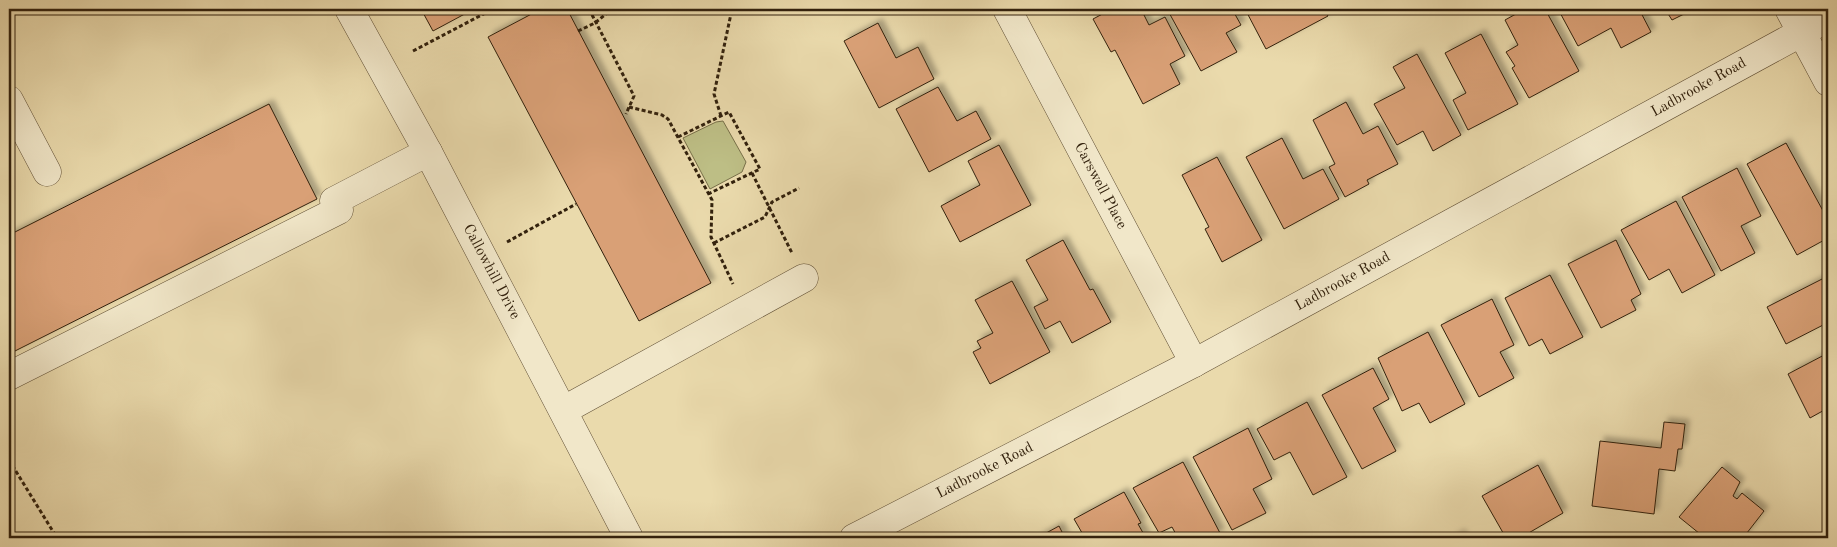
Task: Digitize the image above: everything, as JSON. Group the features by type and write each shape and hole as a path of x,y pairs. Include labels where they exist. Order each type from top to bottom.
{"street":[{"name":"Callowhill Drive","path":"349,9 428,152 630,538"},
{"name":"Carswell Place","path":"1007,9 1194,363"},
{"name":"Ladbrooke Road","path":"854,538 1194,363 1795,20 1828,18"},
{"path":"1795,20 1828,82"},
{"path":"9,100 47,172"},
{"path":"9,376 339,210 334,201 428,152"},
{"path":"564,410 800,270"}],"path":[{"path":"414,51 493,9"},
{"path":"589,9 634,96 626,114"},
{"path":"578,31 596,22 612,9"},
{"path":"721,116 714,94 732,9"},
{"path":"629,107 662,115 668,119 712,200 711,237 737,291"},
{"path":"678,137 730,112 752,153 760,169 708,194"},
{"path":"752,173 800,270"},
{"path":"714,243 765,217 770,210 772,202 799,188"},
{"path":"520,235 576,204"},
{"path":"9,460 57,538"}],"green space":[{"path":"723,121 746,162 742,172 710,189 683,138 716,122"}],"building":[{"path":"421,9 474,9 433,31"},
{"path":"541,9 567,9 711,283 639,321 488,37"},
{"path":"871,9 906,9 906,12 871,11"},
{"path":"1112,9 1141,9 1149,25 1165,17 1185,56 1170,64 1180,84 1143,104 1115,50 1111,52 1093,19"},
{"path":"1167,9 1232,9 1241,25 1226,33 1237,52 1201,71"},
{"path":"1245,9 1324,9 1328,16 1266,49"},
{"path":"1525,9 1545,9 1579,71 1529,98 1512,68 1515,66 1506,52 1518,45 1505,20"},
{"path":"1558,9 1639,9 1651,32 1621,48 1611,28 1578,46"},
{"path":"1665,9 1694,9 1672,20"},
{"path":"878,23 896,58 918,47 934,79 879,108 844,41"},
{"path":"1481,34 1518,104 1468,130 1453,100 1466,93 1445,53"},
{"path":"1417,54 1461,135 1433,151 1423,131 1397,145 1374,104 1405,88 1393,67"},
{"path":"938,87 957,121 976,111 991,139 929,172 896,109"},
{"path":"1346,102 1363,134 1378,126 1398,164 1367,180 1369,184 1345,197 1329,167 1335,164 1313,120"},
{"path":"269,104 317,199 9,354 9,235"},
{"path":"1282,138 1303,179 1323,169 1339,199 1284,229 1246,157"},
{"path":"1786,143 1828,220 1828,238 1797,255 1747,164"},
{"path":"999,145 1031,205 960,242 941,206 980,185 968,161"},
{"path":"1217,157 1262,240 1222,262 1205,229 1209,227 1182,175"},
{"path":"1737,168 1761,216 1741,226 1755,253 1721,271 1682,197"},
{"path":"1676,201 1715,275 1682,293 1669,269 1649,280 1621,230"},
{"path":"1063,240 1090,290 1093,289 1111,322 1072,343 1060,321 1045,329 1034,307 1048,300 1026,260"},
{"path":"1616,240 1641,294 1631,300 1636,310 1601,328 1568,264"},
{"path":"1550,275 1583,337 1550,354 1542,339 1529,346 1505,298"},
{"path":"1828,276 1828,326 1827,323 1786,344 1767,307"},
{"path":"1012,281 1050,352 990,384 973,352 981,348 977,341 993,333 975,300"},
{"path":"1492,299 1514,345 1500,352 1514,378 1479,397 1441,325"},
{"path":"1428,332 1465,404 1430,423 1419,403 1402,411 1378,358"},
{"path":"1828,353 1828,408 1810,418 1788,374"},
{"path":"1373,368 1389,399 1373,408 1396,451 1362,469 1322,395"},
{"path":"1307,402 1347,477 1313,495 1290,452 1274,460 1257,429"},
{"path":"1664,422 1685,424 1682,449 1678,449 1675,471 1659,469 1654,514 1592,506 1600,441 1661,448"},
{"path":"1248,428 1272,479 1253,489 1266,513 1232,530 1193,457"},
{"path":"1183,462 1220,533 1211,538 1178,538 1172,527 1159,533 1133,488"},
{"path":"1538,465 1563,513 1520,538 1506,538 1482,496"},
{"path":"1722,467 1740,482 1733,496 1737,499 1742,493 1764,511 1743,538 1705,538 1679,517"},
{"path":"1124,492 1141,523 1138,524 1146,538 1085,538 1074,519"},
{"path":"1059,526 1065,538 1037,538"},
{"path":"1461,534 1463,538 1452,538"}]}
